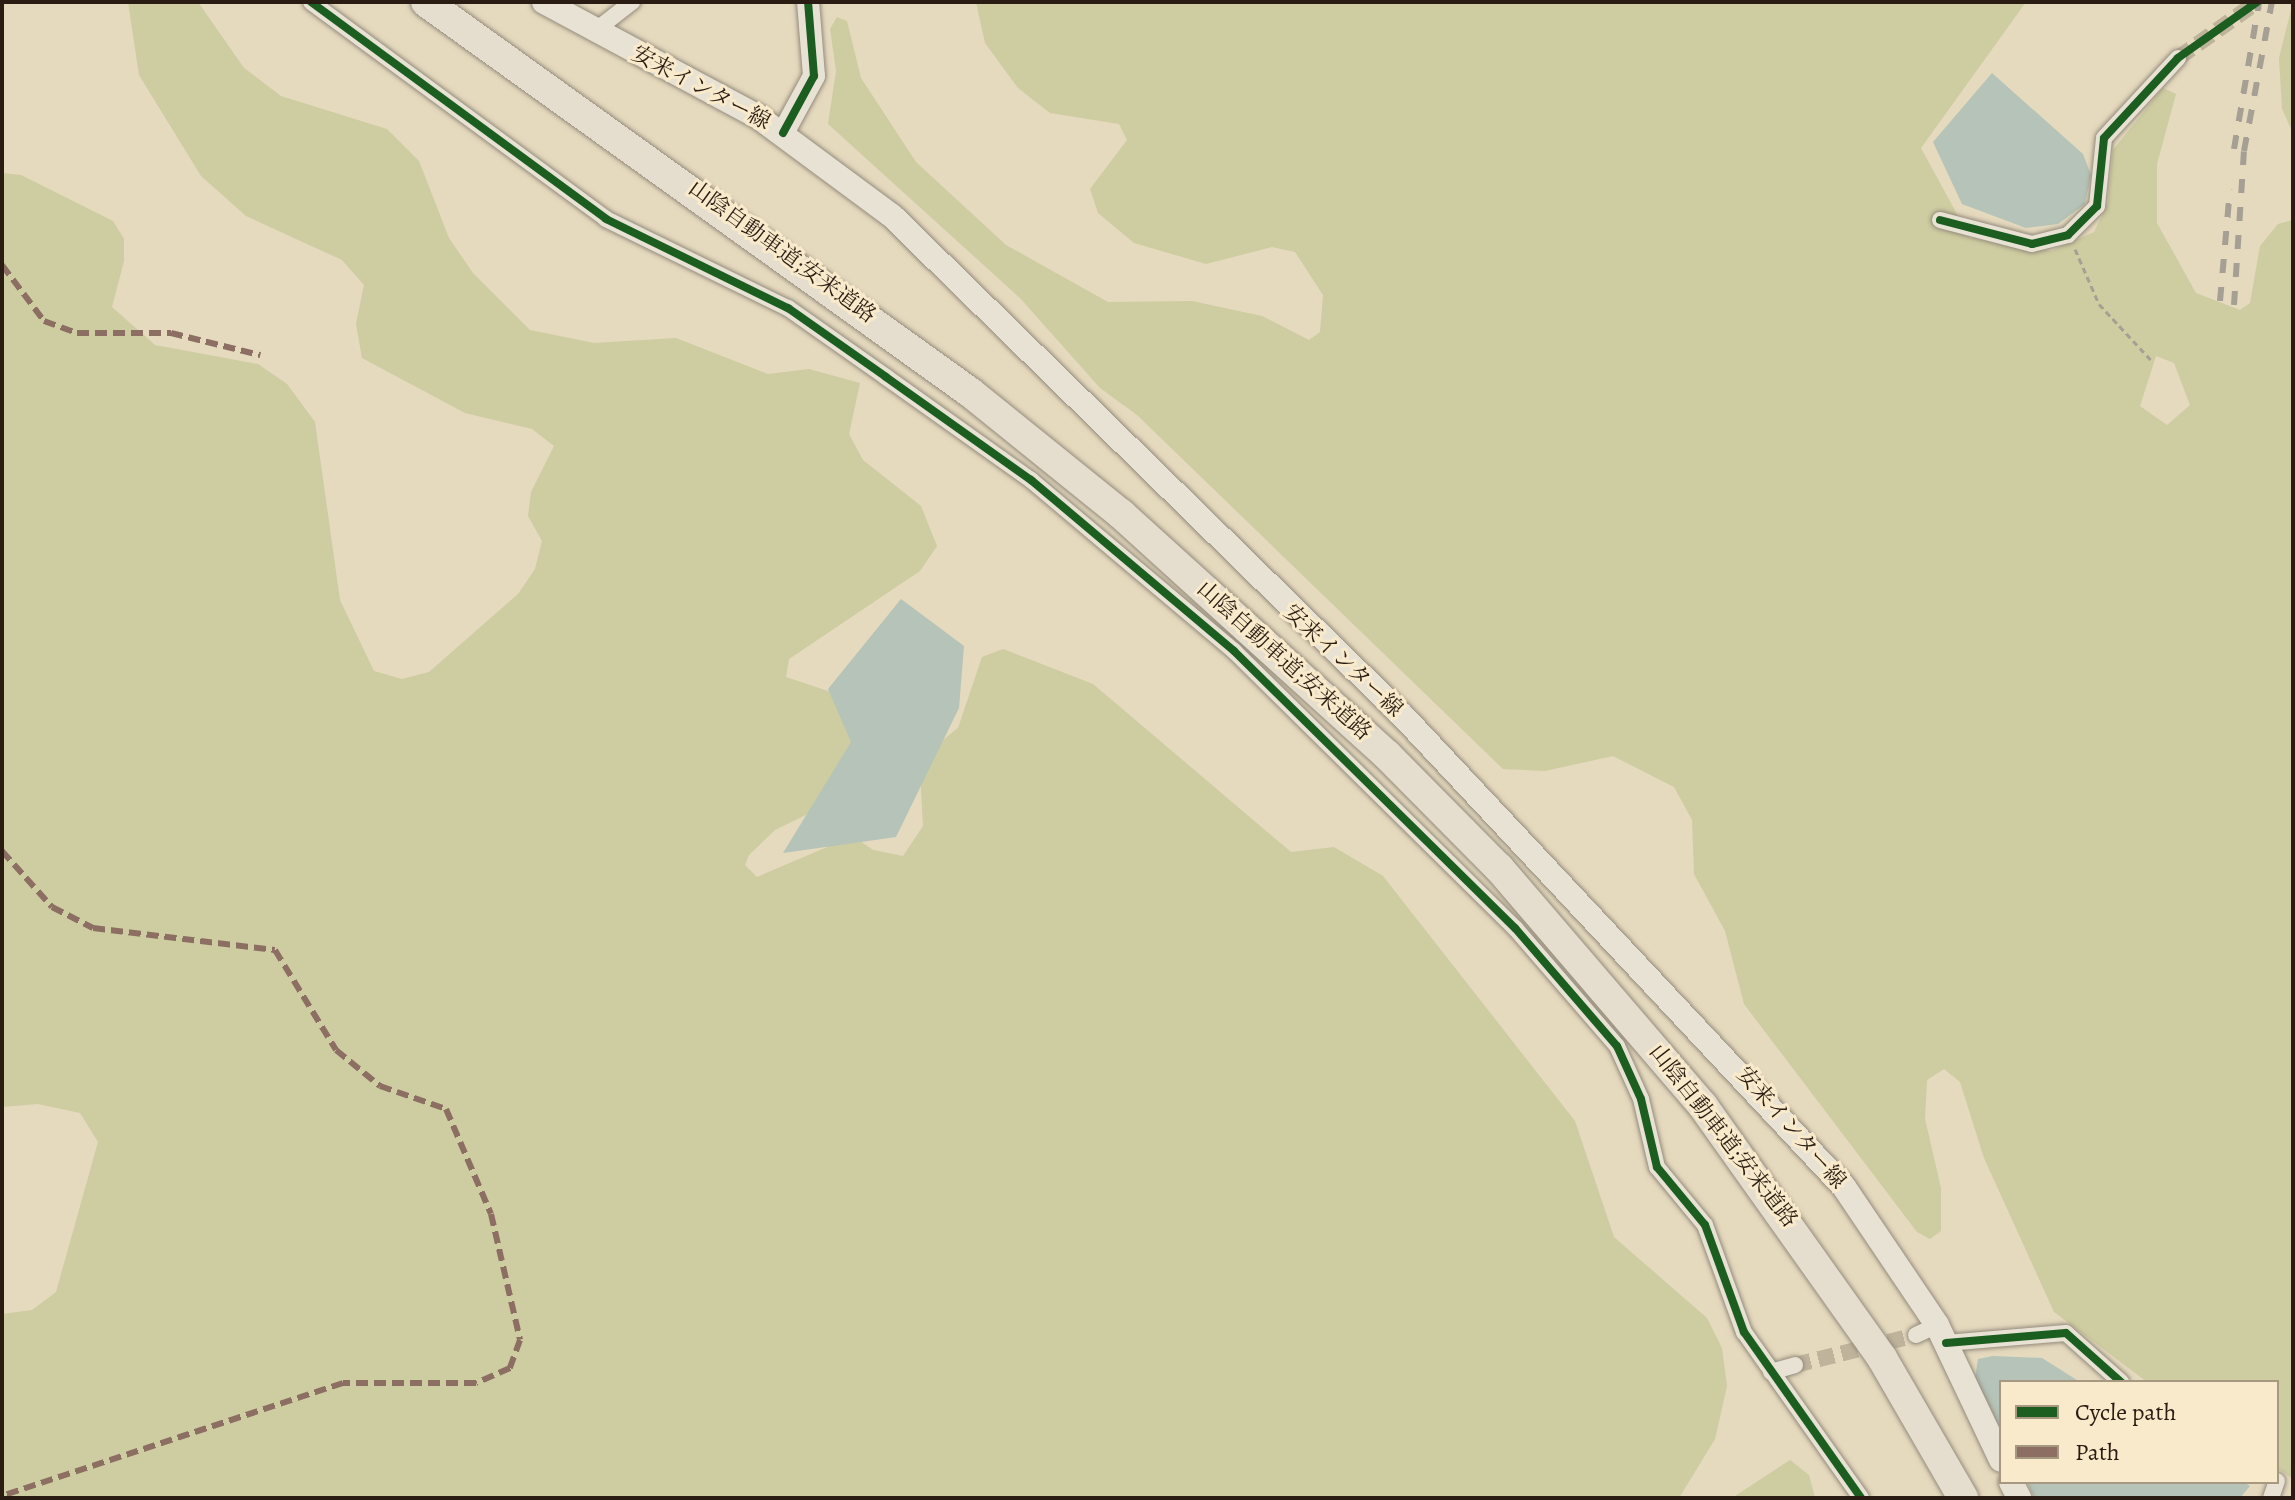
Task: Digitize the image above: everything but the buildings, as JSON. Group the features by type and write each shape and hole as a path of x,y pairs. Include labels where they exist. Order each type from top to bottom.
{"highway":[{"name":"山陰自動車道;安来道路","path":"426,2 648,155 1121,514 1271,646 1499,868 1603,984 1793,1225 1963,1498"}],"main road":[{"name":"安来インター線","path":"544,2 783,133 892,216 1506,820 1844,1187 1933,1335 1999,1456"}],"street":[{"path":"311,2 606,219 788,308 1031,480 1234,651 1515,928 1617,1046 1641,1099 1657,1167 1705,1225 1744,1332 1861,1498"},
{"path":"596,30 632,2"},
{"path":"783,133 814,76 808,2"},
{"path":"1940,220 2032,244 2068,235 2097,206 2104,138 2178,58"},
{"path":"1933,1335 2066,1333 2119,1380"},
{"path":"1771,1372 1795,1365"}],"path":[{"path":"2068,235 2099,304 2151,360"}],"shaded area":[{"path":"128,2 198,2 244,68 281,96 387,129 419,161 449,238 473,273 530,330 594,343 676,338 768,374 809,369 860,383 849,434 863,460 921,506 937,546 920,571 789,659 786,677 840,695 857,742 820,808 775,830 749,855 745,865 757,877 853,836 873,850 903,856 923,826 920,771 934,747 958,728 982,657 1003,649 1093,684 1291,852 1334,847 1383,876 1575,1121 1614,1237 1707,1318 1722,1348 1727,1386 1715,1439 1679,1498 2,1498 2,1314 32,1310 56,1292 98,1142 80,1113 38,1104 2,1107 2,173 21,175 113,221 124,239 124,261 112,307 155,345 258,364 287,384 315,422 340,600 374,671 402,679 429,672 518,594 535,569 542,541 528,516 531,492 554,446 532,429 465,413 362,358 356,324 364,285 342,260 246,216 201,176 139,75"},
{"path":"976,2 2026,2 1921,148 1970,238 2051,251 2094,232 2108,203 2113,150 2163,88 2176,94 2157,164 2157,223 2196,293 2240,310 2250,303 2260,246 2278,224 2293,220 2293,1479 2279,1469 2279,1380 2144,1380 2054,1312 1984,1158 1960,1082 1944,1069 1927,1080 1925,1119 1941,1188 1941,1231 1930,1239 1917,1232 1744,1004 1725,931 1694,874 1692,820 1674,787 1613,756 1545,771 1503,769 1137,415 1100,388 1020,298 828,124 836,71 830,29 837,17 847,21 861,78 916,162 1006,245 1108,302 1192,301 1262,316 1309,340 1320,332 1323,295 1295,252 1272,247 1206,264 1134,243 1098,213 1090,189 1127,140 1119,124 1050,113 1018,88 985,43","holes":["2156,356 2174,363 2190,405 2167,425 2140,406"]},
{"path":"2293,2 2293,133 2282,109 2279,58"},
{"path":"1992,73 2083,154 2091,175 2085,204 2058,224 2026,228 1962,204 1933,142"},
{"path":"901,599 964,646 959,708 896,837 783,853 851,742 828,689"},
{"path":"1993,1356 2042,1358 2077,1380 1999,1380 1999,1426 1975,1378 1978,1359"},
{"path":"1790,1460 1809,1475 1815,1498 1732,1498"},
{"path":"2028,1484 2250,1486 2240,1498 2034,1498"}],"tunnel":[{"path":"2178,58 2257,2"},
{"path":"1795,1365 1916,1335"}],"railway":[{"path":"2234,149 2259,2"},
{"path":"2234,305 2244,151 2272,2"},
{"path":"2220,301 2230,189"}],"marked path":[{"path":"2,265 44,321 77,333 171,333 260,355"},
{"path":"2,851 52,907 93,928 275,950 336,1050 380,1086 446,1109 491,1214 520,1340 510,1368 476,1383 343,1383 2,1496"}],"cycle path":[{"path":"311,2 606,219 788,308 1031,480 1234,651 1515,928 1617,1046 1641,1099 1657,1167 1705,1225 1744,1332 1861,1498"},
{"path":"783,133 814,76 808,2"},
{"path":"1940,220 2032,244 2068,235 2097,206 2104,138 2178,58 2257,2"},
{"path":"1946,1343 2066,1333 2119,1380"}]}
